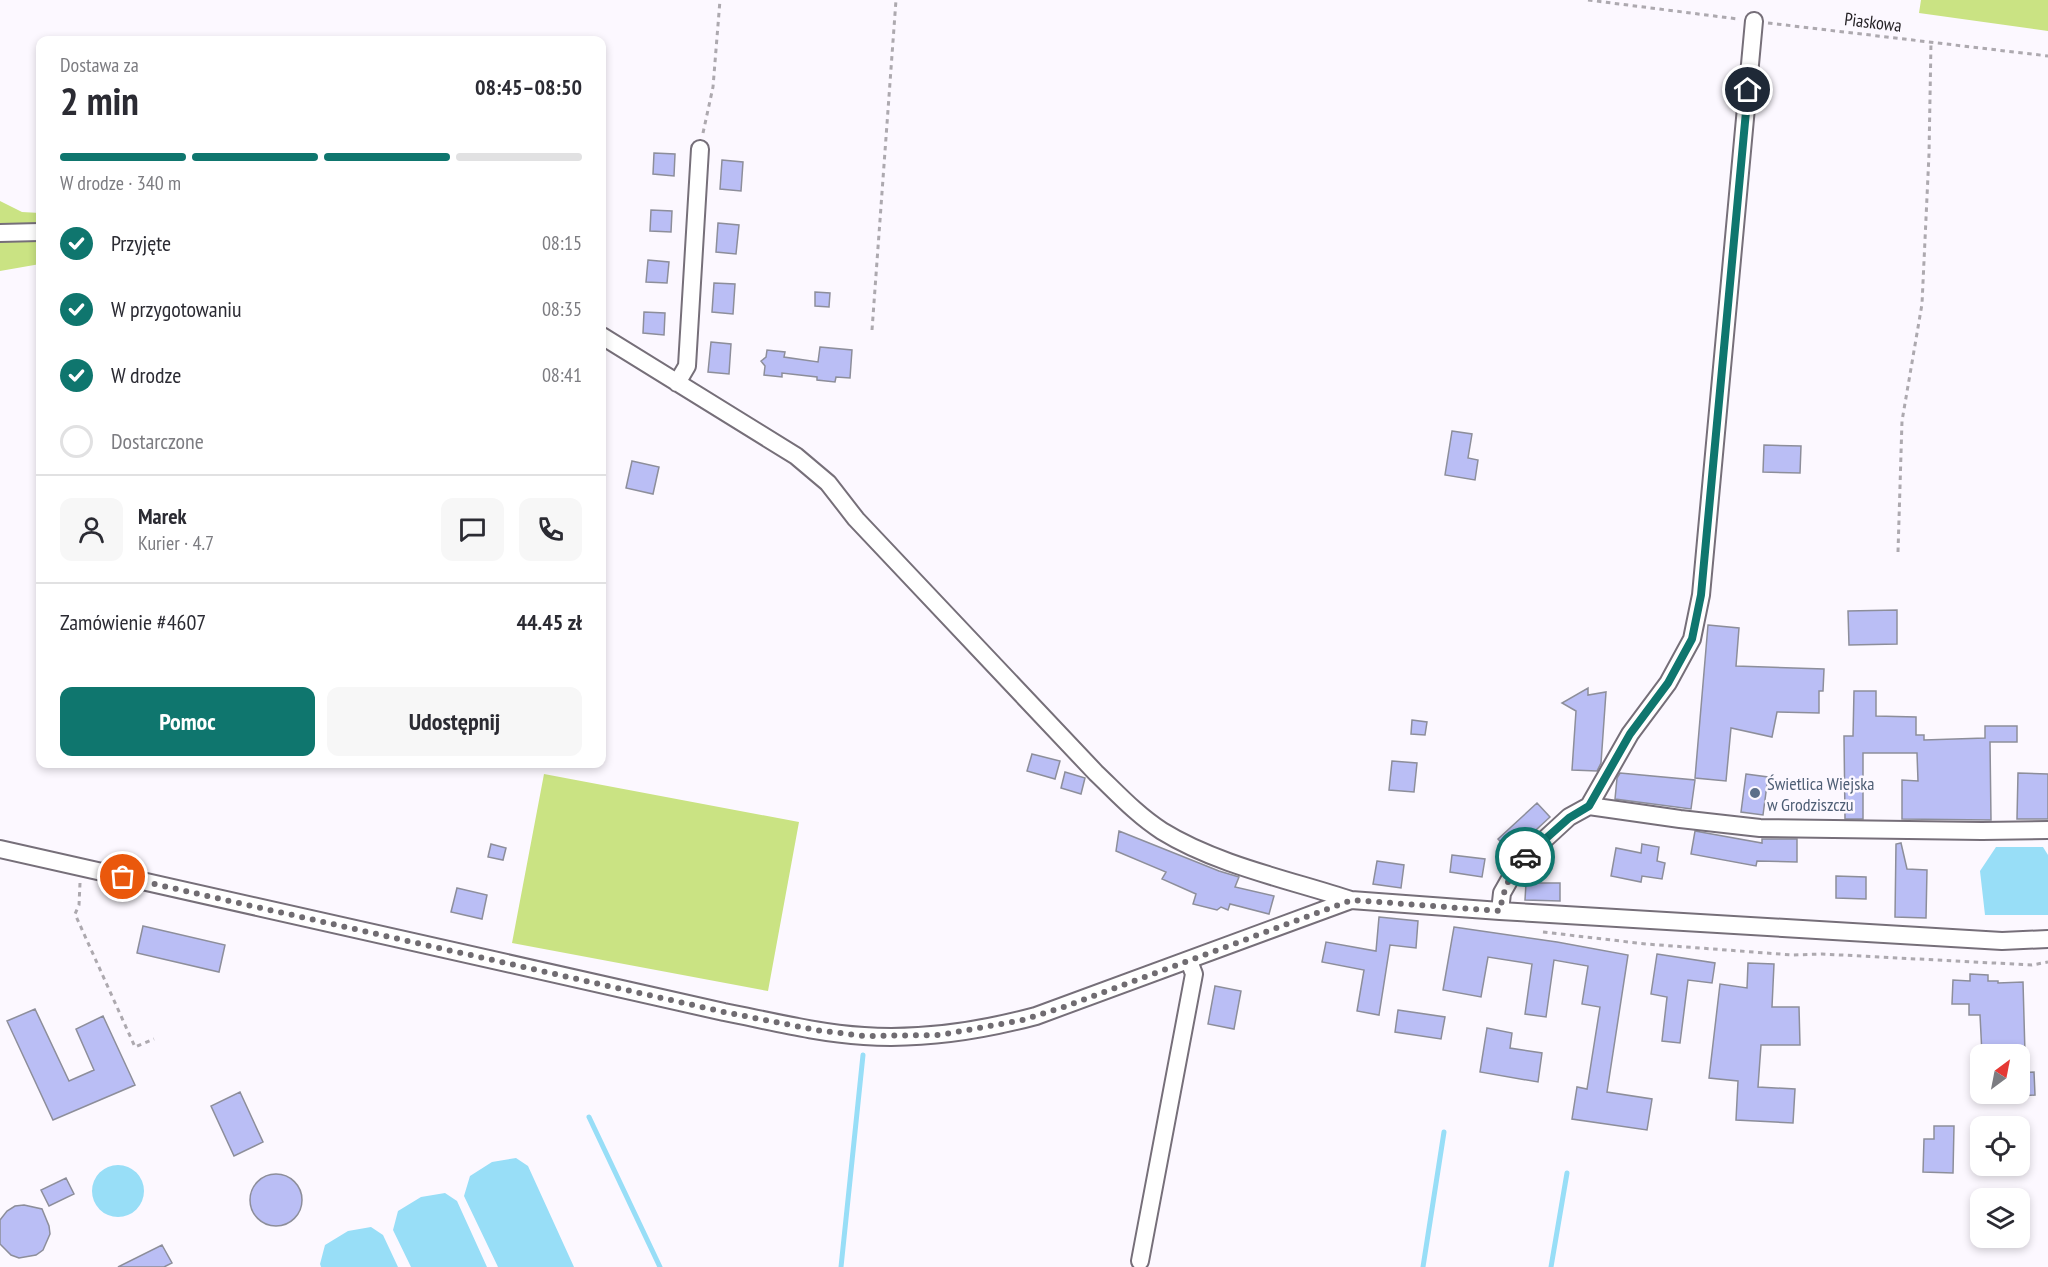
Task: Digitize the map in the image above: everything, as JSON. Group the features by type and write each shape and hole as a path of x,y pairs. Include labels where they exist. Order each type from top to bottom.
{"street":[{"path":"1500,911 1502,893 1519,863 1569,818 1589,806 1630,734 1668,683 1692,639 1702,583 1754,21"},
{"path":"677,383 687,366 700,149"},
{"path":"0,232 36,232"},
{"path":"606,339 796,456 828,483 856,519 1096,773 1128,805 1159,829 1184,844 1216,857 1352,900 1990,941 2048,939"},
{"path":"1589,806 1760,828 2048,830"},
{"path":"0,849 724,1012 821,1031 864,1036 940,1035 1009,1023 1064,1007 1352,900"},
{"path":"1140,1261 1194,974 1188,961"}],"path":[{"path":"700,149 713,87 720,0"},
{"path":"872,330 896,0"},
{"name":"Piaskowa","path":"1588,0 2048,56"},
{"path":"1899,552 1902,421 1922,304 1929,154 1930,42"},
{"path":"89,881 79,879 80,905 75,914 135,1047 154,1039"},
{"path":"1540,931 1646,944 1793,955 1822,954 2032,965 2048,962"}],"green space":[{"path":"1921,0 2048,0 2048,31 1919,13"},
{"path":"0,201 22,212 36,213 36,265 0,271"},
{"path":"544,774 799,822 768,991 512,943"}],"water":[{"path":"1996,847 2043,847 2048,855 2048,915 1985,915 1980,871"},
{"path":"516,1158 528,1166 574,1267 498,1267 464,1196 470,1176 492,1162"},
{"path":"113,1165 123,1165 137,1172 144,1191 137,1210 123,1217 113,1217 103,1213 96,1206 92,1196 92,1186 96,1176 103,1169"},
{"path":"445,1193 457,1201 487,1267 411,1267 393,1230 398,1211 421,1197"},
{"path":"371,1227 383,1235 398,1267 321,1267 325,1245 348,1231"}],"building":[{"path":"654,153 675,154 674,176 653,174"},
{"path":"722,160 743,162 741,191 720,189"},
{"path":"651,210 672,211 671,232 650,231"},
{"path":"718,223 739,225 736,254 716,252"},
{"path":"648,260 669,262 667,283 646,282"},
{"path":"714,283 735,284 733,314 712,312"},
{"path":"815,292 830,293 829,307 815,306"},
{"path":"644,312 665,313 664,335 643,333"},
{"path":"711,342 731,344 729,374 708,372"},
{"path":"820,347 852,350 850,378 836,377 835,382 817,380 817,377 782,373 782,377 764,375 765,366 761,361 766,357 767,350 785,352 784,357 818,362"},
{"path":"1452,431 1472,434 1468,458 1478,460 1475,480 1445,475"},
{"path":"1764,445 1801,446 1800,473 1763,472"},
{"path":"632,461 659,467 653,494 626,488"},
{"path":"1897,610 1897,644 1849,645 1848,611"},
{"path":"1708,625 1739,628 1736,666 1824,669 1823,691 1819,691 1819,713 1777,712 1772,737 1731,728 1726,781 1695,778"},
{"path":"1588,688 1588,695 1606,692 1601,763 1597,771 1572,770 1576,711 1562,703"},
{"path":"1854,691 1876,691 1876,716 1916,717 1916,735 1924,735 1924,740 1985,738 1985,726 2017,726 2017,742 1990,742 1991,820 1902,819 1902,780 1918,781 1917,753 1863,753 1863,819 1845,819 1844,736 1853,736"},
{"path":"1412,720 1427,722 1425,735 1411,734"},
{"path":"1032,754 1060,761 1055,779 1027,771"},
{"path":"1392,761 1417,763 1414,792 1389,790"},
{"path":"1065,772 1085,778 1081,794 1061,788"},
{"path":"1620,773 1695,780 1691,809 1615,799 1617,778"},
{"path":"2018,773 2048,774 2048,819 2017,819"},
{"name":"Świetlica Wiejska w Grodziszczu","path":"1746,774 1768,777 1763,815 1741,812"},
{"path":"1537,803 1550,817 1511,853 1498,839"},
{"path":"1119,831 1239,877 1235,887 1274,896 1269,914 1230,904 1228,910 1221,907 1217,910 1193,904 1196,894 1162,879 1166,872 1116,851"},
{"path":"1695,831 1762,843 1762,839 1797,839 1797,862 1757,861 1756,866 1691,854"},
{"path":"1901,843 1907,869 1927,870 1926,918 1895,917 1896,844"},
{"path":"491,844 506,848 503,860 488,857"},
{"path":"1642,844 1659,847 1657,861 1665,863 1662,879 1642,876 1641,882 1611,876 1616,848 1641,853"},
{"path":"1452,855 1485,859 1482,877 1450,872"},
{"path":"1377,861 1404,865 1401,888 1373,884"},
{"path":"1836,876 1866,877 1866,899 1836,898"},
{"path":"1526,883 1560,883 1560,901 1525,900"},
{"path":"457,888 487,895 482,919 451,912"},
{"path":"1379,917 1418,921 1416,948 1390,945 1379,1015 1357,1011 1364,970 1322,962 1326,942 1376,951"},
{"path":"143,926 225,945 219,972 137,953"},
{"path":"1454,927 1628,955 1607,1092 1652,1099 1647,1130 1572,1119 1577,1087 1587,1089 1600,1007 1582,1004 1588,966 1554,960 1546,1017 1525,1014 1532,964 1488,957 1481,997 1443,990"},
{"path":"1657,954 1715,963 1712,983 1688,980 1680,1043 1662,1041 1667,997 1651,994"},
{"path":"1748,963 1774,964 1772,1007 1799,1007 1800,1045 1761,1045 1758,1087 1795,1089 1793,1123 1736,1120 1738,1081 1709,1078 1720,984 1747,988"},
{"path":"1970,974 1988,975 1988,981 1998,981 1998,983 2023,982 2025,1044 1981,1044 1980,1015 1969,1015 1969,1004 1952,1004 1953,980 1970,981"},
{"path":"1215,986 1241,991 1234,1029 1208,1024"},
{"path":"35,1009 69,1081 94,1070 76,1029 103,1016 135,1085 53,1120 7,1021"},
{"path":"1398,1010 1445,1017 1441,1039 1395,1032"},
{"path":"1487,1028 1512,1033 1510,1048 1542,1053 1538,1082 1480,1072"},
{"path":"2030,1072 2034,1072 2035,1095 2030,1095"},
{"path":"240,1092 263,1142 234,1156 211,1106"},
{"path":"1934,1126 1954,1126 1953,1173 1923,1172 1924,1139 1934,1139"},
{"path":"271,1174 281,1174 295,1181 302,1200 295,1219 281,1226 271,1226 261,1222 254,1215 250,1205 250,1195 254,1185 261,1178"},
{"path":"66,1178 74,1194 49,1206 41,1190"},
{"path":"24,1205 42,1209 50,1234 43,1250 36,1255 19,1258 11,1255 0,1244 0,1220 7,1211 15,1206"},
{"path":"162,1245 172,1263 164,1267 118,1267"}],"waterway":[{"path":"841,1267 863,1055"},
{"path":"589,1117 660,1267"},
{"path":"1423,1267 1444,1132"},
{"path":"1551,1267 1567,1173"}],"way so far":[{"path":"123,877 724,1012 832,1033 903,1037 972,1030 1036,1016 1352,900 1500,911 1502,893 1519,863 1525,857"}],"place":[{"name":"Świetlica Wiejska w Grodziszczu","path":"1755,793"}],"route":[{"path":"1525,857 1569,818 1589,806 1630,734 1668,683 1692,639 1701,595 1748,90"}]}
